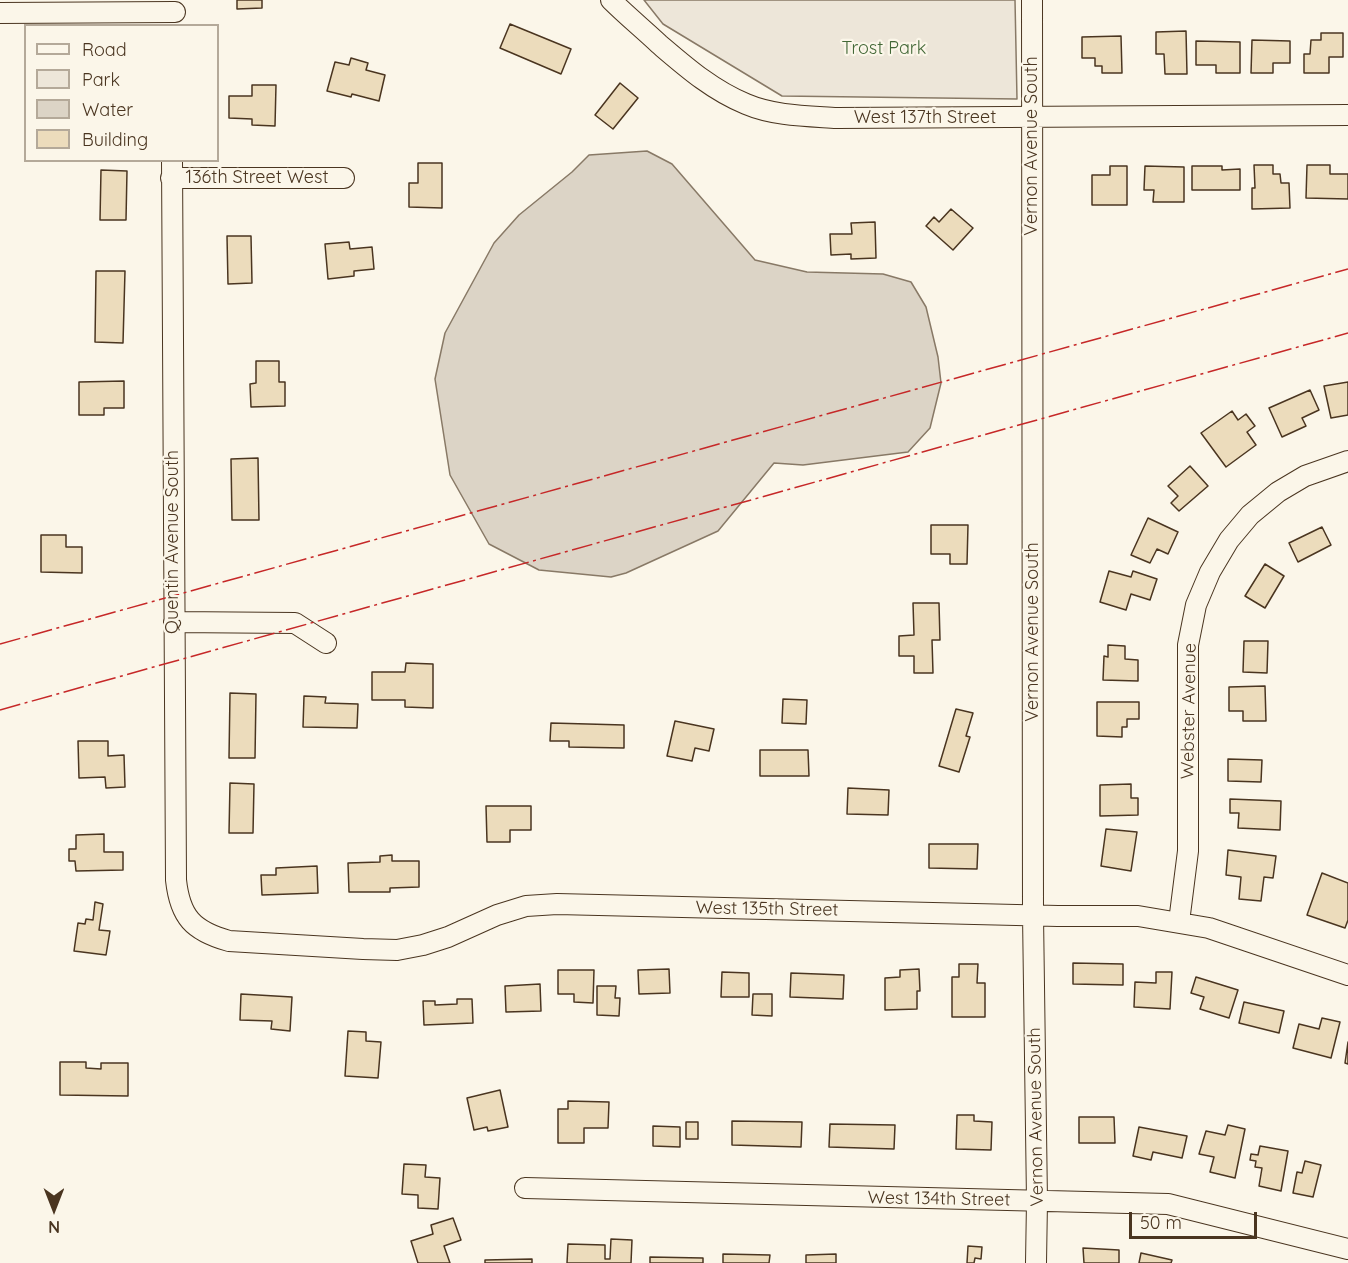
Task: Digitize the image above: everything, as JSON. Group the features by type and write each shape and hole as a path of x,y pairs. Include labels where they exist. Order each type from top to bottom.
{"street":[{"name":"West 137th Street","path":"611,0 694,74 721,92 747,105 772,112 837,118 1348,114"},
{"name":"Vernon Avenue South","path":"1032,0 1033,915 1036,1263"},
{"path":"0,13 175,12"},
{"name":"136th Street West","path":"172,170 344,178"},
{"name":"Quentin Avenue South","path":"172,170 176,880 177,896 190,921"},
{"name":"Webster Avenue","path":"1179,922 1188,852 1188,645 1196,605 1210,572 1229,540 1250,515 1278,492 1305,476 1348,461"},
{"path":"174,622 295,623 326,643"},
{"name":"West 135th Street","path":"190,921 200,930 229,940 396,950 448,937 497,915 526,906 557,904 1138,916 1209,928 1348,975"},
{"name":"West 134th Street","path":"525,1188 1168,1204 1348,1249"}],"green space":[{"name":"Trost Park","path":"644,0 1015,0 1017,99 782,96 663,24"}],"water":[{"path":"647,151 672,164 755,260 807,272 883,274 911,282 926,307 938,357 941,383 930,428 908,452 803,465 774,463 718,531 626,573 611,577 539,570 489,544 450,475 435,379 445,333 494,243 519,215 572,172 589,155"}],"building":[{"path":"237,0 262,0 262,8 237,9"},
{"path":"510,24 571,49 561,74 500,48"},
{"path":"1186,31 1187,74 1165,74 1164,54 1156,54 1156,32"},
{"path":"1321,33 1343,33 1343,57 1329,57 1329,73 1304,73 1304,54 1310,54 1311,40 1321,40"},
{"path":"1121,36 1122,73 1102,73 1102,66 1095,66 1095,58 1082,58 1082,37"},
{"path":"1252,40 1290,41 1290,63 1273,63 1273,73 1251,73"},
{"path":"1196,41 1240,42 1240,73 1216,73 1216,65 1196,65"},
{"path":"351,58 368,63 366,70 385,75 379,101 327,91 335,62 349,65"},
{"path":"620,83 638,98 613,129 595,115"},
{"path":"252,85 276,85 275,126 252,125 252,119 229,118 229,96 252,96"},
{"path":"418,163 442,163 442,208 409,207 409,183 418,183"},
{"path":"1254,165 1273,165 1273,174 1280,174 1281,183 1289,183 1290,208 1252,209 1252,188 1255,188"},
{"path":"1307,165 1330,165 1330,174 1348,174 1348,199 1306,198"},
{"path":"1110,166 1127,166 1127,205 1092,205 1092,175 1110,175"},
{"path":"1145,166 1184,167 1184,202 1153,202 1154,190 1144,190"},
{"path":"1192,166 1222,166 1222,170 1240,169 1240,190 1192,190"},
{"path":"101,170 127,171 126,220 100,220"},
{"path":"951,209 973,228 953,250 926,226 934,217 939,222"},
{"path":"875,222 876,258 851,259 851,254 831,255 830,234 852,234 851,223"},
{"path":"227,236 251,236 252,283 228,284"},
{"path":"349,242 350,249 372,247 374,269 354,271 354,276 328,279 325,244"},
{"path":"96,271 125,271 123,343 95,342"},
{"path":"256,361 279,361 279,382 285,382 285,406 251,407 250,384 256,383"},
{"path":"124,381 124,408 104,408 104,415 79,415 79,382"},
{"path":"1348,382 1348,415 1331,418 1324,386"},
{"path":"1310,390 1319,410 1302,418 1306,426 1282,437 1269,408"},
{"path":"1232,411 1238,420 1246,414 1255,426 1247,432 1256,445 1226,467 1201,433"},
{"path":"258,458 259,520 232,520 231,459"},
{"path":"1190,466 1208,486 1179,511 1171,503 1178,496 1168,486"},
{"path":"1148,518 1178,532 1168,554 1157,549 1150,563 1131,555"},
{"path":"931,525 968,525 967,564 950,564 950,554 931,554"},
{"path":"1322,527 1331,545 1298,562 1289,543"},
{"path":"41,535 66,535 66,547 82,547 82,573 41,572"},
{"path":"1265,564 1284,576 1265,608 1245,596"},
{"path":"1109,571 1131,577 1133,571 1157,579 1150,600 1131,594 1126,610 1100,602"},
{"path":"913,603 939,603 940,640 932,640 933,673 914,673 914,656 899,656 899,636 914,635"},
{"path":"1244,641 1268,641 1267,673 1243,672"},
{"path":"1108,645 1125,646 1125,659 1138,660 1138,681 1103,680 1104,656 1108,657"},
{"path":"406,663 433,664 433,708 405,707 405,700 372,700 372,672 405,672"},
{"path":"1265,686 1266,721 1243,721 1243,711 1229,711 1229,687"},
{"path":"230,693 256,694 255,758 229,758"},
{"path":"304,696 326,697 325,703 358,704 357,728 303,727"},
{"path":"783,699 807,700 806,724 782,723"},
{"path":"1097,702 1139,702 1139,719 1127,719 1127,727 1122,727 1122,737 1097,736"},
{"path":"956,709 973,713 966,736 970,737 959,772 939,766"},
{"path":"675,721 714,729 709,751 695,748 692,761 667,756"},
{"path":"551,723 624,725 624,748 569,747 569,741 550,741"},
{"path":"78,741 108,741 108,756 124,755 125,787 106,788 105,777 79,778"},
{"path":"760,750 808,750 809,776 760,776"},
{"path":"1228,759 1262,760 1261,782 1228,781"},
{"path":"230,783 254,784 253,833 229,833"},
{"path":"1131,784 1131,798 1138,798 1138,815 1100,816 1100,785"},
{"path":"848,788 889,790 888,815 847,814"},
{"path":"1230,799 1281,801 1280,830 1238,828 1239,813 1230,813"},
{"path":"486,806 531,806 531,830 510,830 510,842 487,842"},
{"path":"1106,829 1137,832 1131,871 1101,866"},
{"path":"104,834 104,852 123,852 123,870 76,871 75,861 69,861 69,849 76,849 76,835"},
{"path":"929,844 978,844 977,869 929,868"},
{"path":"1228,850 1276,856 1273,878 1264,877 1261,901 1239,899 1241,877 1226,875"},
{"path":"392,855 392,861 419,861 419,887 390,888 390,892 349,892 348,863 380,862 380,856"},
{"path":"317,866 318,893 262,895 261,875 276,875 276,868"},
{"path":"1322,873 1348,883 1348,920 1345,928 1307,915"},
{"path":"95,902 103,904 99,930 110,931 106,955 74,951 78,923 85,924 86,919 93,920"},
{"path":"1073,963 1123,964 1123,985 1073,984"},
{"path":"959,964 978,964 977,983 985,983 985,1017 952,1017 952,977 959,977"},
{"path":"669,969 670,993 639,994 638,970"},
{"path":"919,969 920,991 917,991 917,1009 885,1010 885,978 900,977 900,970"},
{"path":"558,970 594,970 593,1003 574,1002 574,994 558,994"},
{"path":"722,972 749,973 749,997 721,997"},
{"path":"1156,972 1172,972 1170,1009 1134,1007 1135,982 1156,983"},
{"path":"791,973 844,975 843,999 790,997"},
{"path":"1196,977 1238,990 1229,1018 1200,1009 1204,997 1191,993"},
{"path":"540,984 541,1011 506,1012 505,986"},
{"path":"597,986 616,986 615,998 620,998 619,1016 597,1015"},
{"path":"241,994 292,997 290,1031 271,1029 272,1021 240,1020"},
{"path":"753,994 772,994 772,1016 752,1015"},
{"path":"457,999 472,999 473,1023 424,1025 423,1001 435,1001 435,1005 457,1004"},
{"path":"1244,1002 1284,1011 1279,1033 1239,1023"},
{"path":"1322,1018 1340,1022 1331,1058 1293,1048 1299,1024 1319,1029"},
{"path":"348,1031 366,1032 366,1041 381,1042 378,1078 345,1076"},
{"path":"1348,1042 1348,1064 1345,1063"},
{"path":"60,1062 86,1062 86,1068 101,1069 101,1063 128,1063 128,1096 60,1095"},
{"path":"500,1090 508,1127 488,1131 487,1127 474,1130 467,1098"},
{"path":"568,1101 609,1102 608,1128 584,1128 584,1143 558,1143 558,1109 568,1109"},
{"path":"957,1115 974,1115 974,1121 992,1122 991,1150 956,1149"},
{"path":"1079,1117 1114,1117 1115,1143 1079,1143"},
{"path":"732,1121 802,1122 801,1147 732,1145"},
{"path":"686,1122 698,1122 698,1139 686,1139"},
{"path":"830,1124 895,1125 894,1149 829,1147"},
{"path":"1228,1125 1245,1129 1235,1178 1210,1172 1214,1157 1199,1154 1206,1131 1225,1135"},
{"path":"653,1126 680,1127 680,1147 653,1146"},
{"path":"1139,1127 1187,1136 1182,1158 1153,1152 1151,1160 1133,1156"},
{"path":"1260,1146 1288,1151 1281,1191 1259,1186 1262,1168 1255,1167 1256,1161 1250,1160 1251,1154 1258,1155"},
{"path":"1305,1161 1321,1165 1313,1197 1293,1193 1297,1172 1302,1173"},
{"path":"404,1164 426,1165 425,1177 440,1178 438,1209 418,1208 418,1195 402,1194"},
{"path":"453,1218 461,1240 444,1246 450,1263 418,1263 411,1241 433,1234 431,1225"},
{"path":"611,1239 632,1240 631,1263 567,1263 568,1244 605,1245 605,1259 610,1259"},
{"path":"968,1246 982,1247 981,1259 975,1258 974,1263 967,1263"},
{"path":"1083,1248 1119,1250 1119,1263 1084,1263"},
{"path":"1141,1253 1172,1260 1171,1263 1139,1263"},
{"path":"723,1254 770,1255 769,1263 723,1263"},
{"path":"836,1254 836,1263 806,1263 806,1255"},
{"path":"650,1257 703,1258 703,1263 650,1263"},
{"path":"532,1259 532,1263 485,1263 485,1260"}],"power":[{"path":"0,644 1348,269"},
{"path":"0,710 1348,333"}]}
